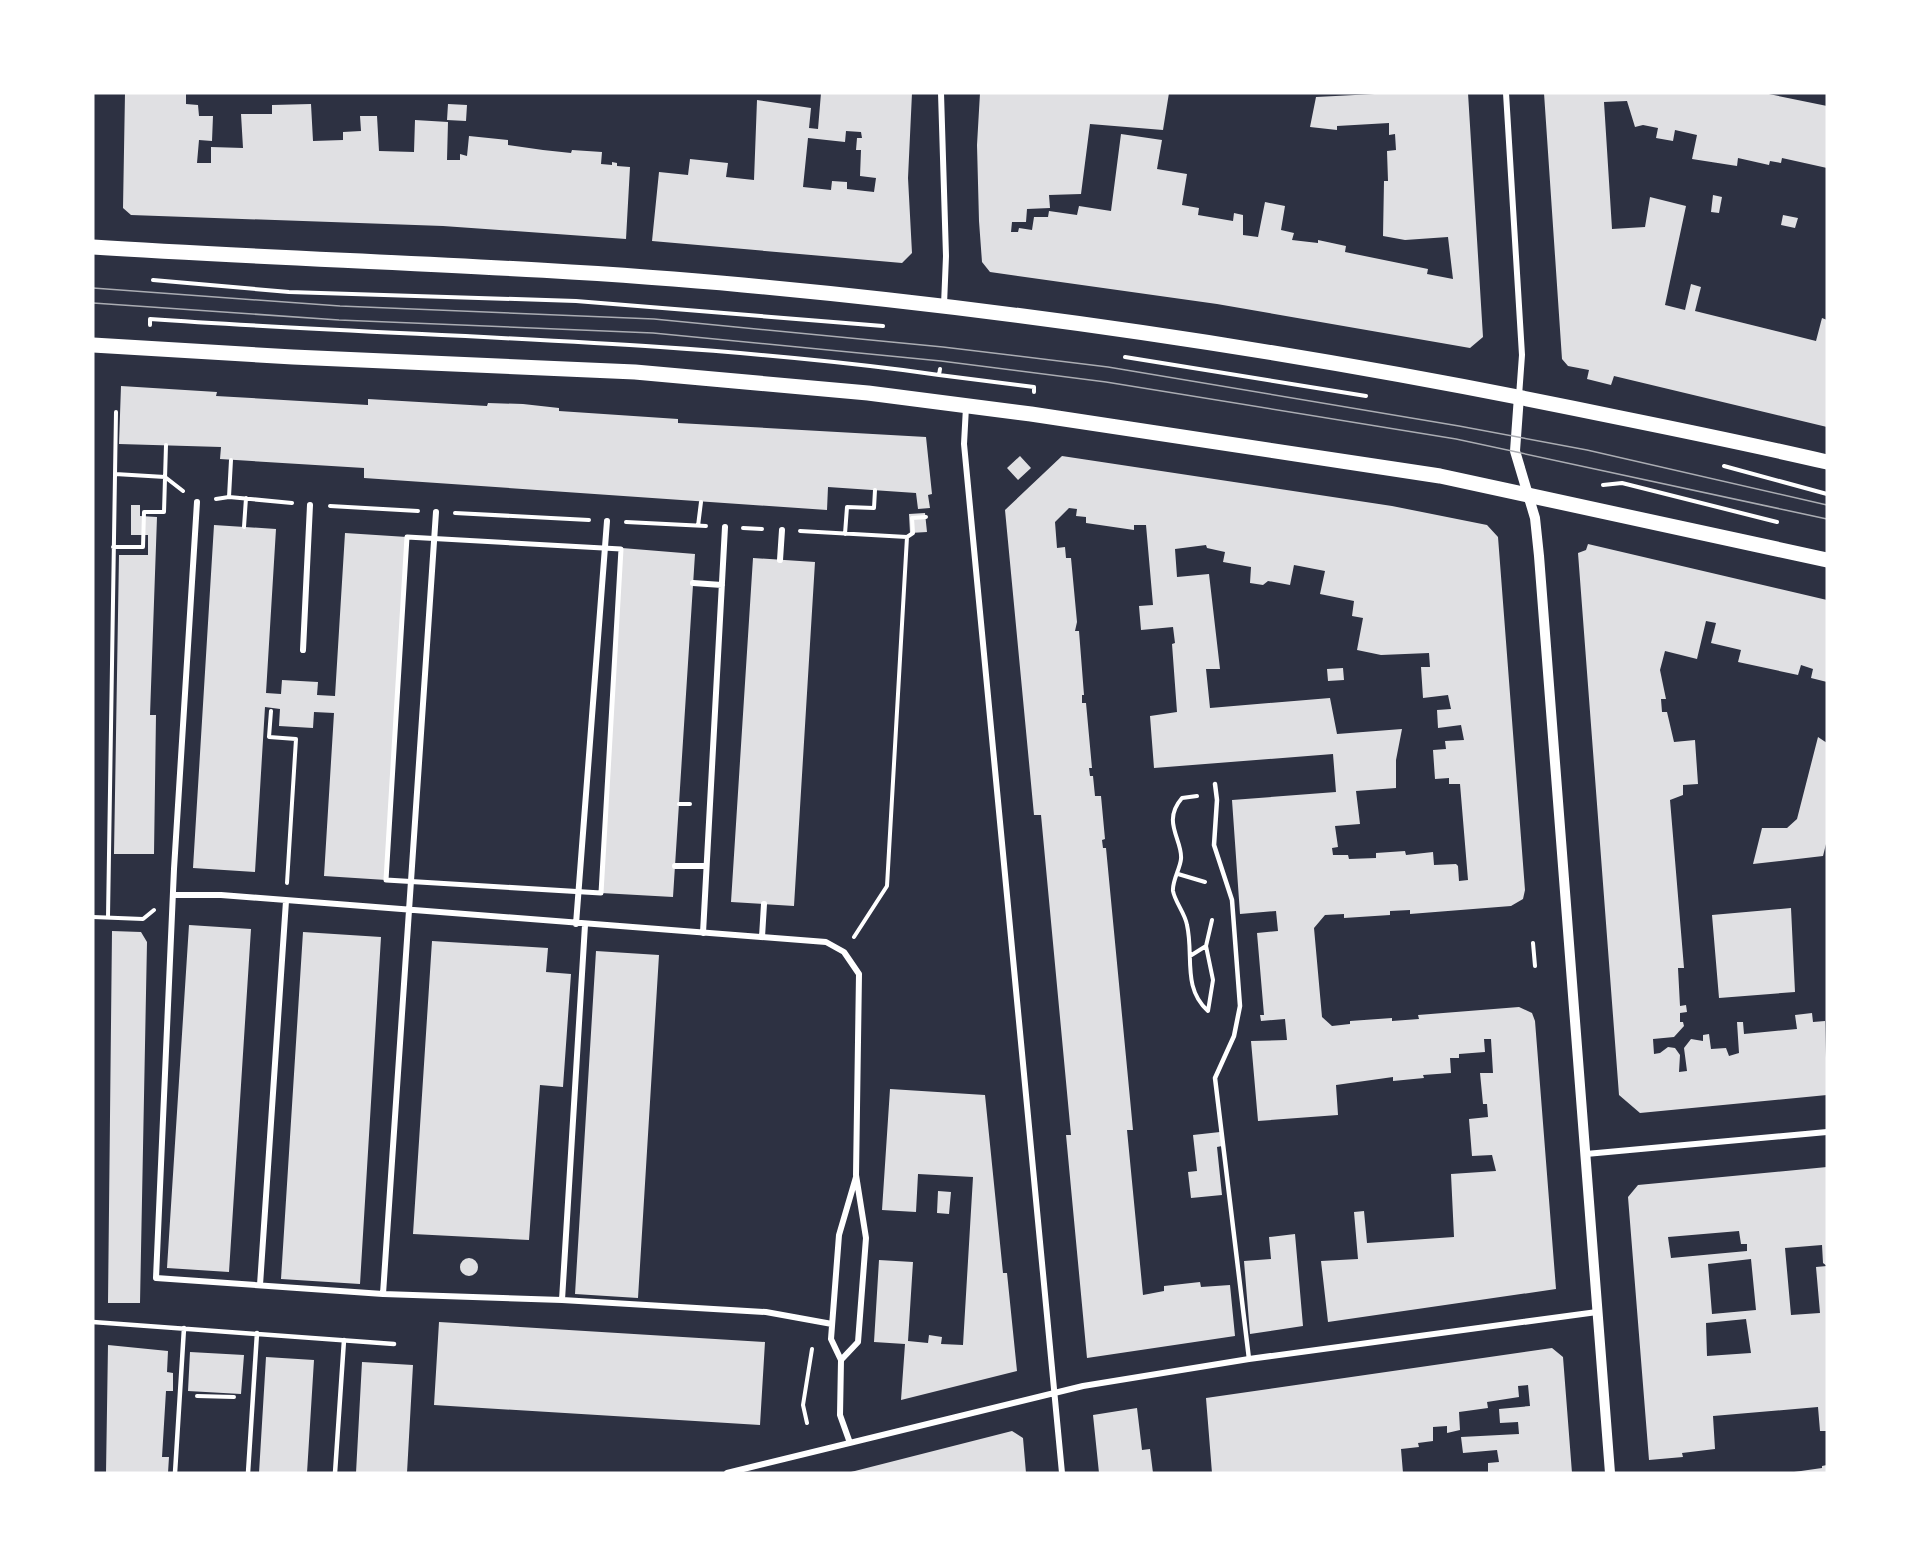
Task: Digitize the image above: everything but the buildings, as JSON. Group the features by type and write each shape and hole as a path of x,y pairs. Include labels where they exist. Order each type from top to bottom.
{"main road":[{"path":"93,247 488,267 738,285 944,306 1254,348 1519,396 1827,462"},
{"path":"93,345 388,362 635,372 868,393 1031,414 1440,476 1827,560"}],"street":[{"path":"941,93 946,256 944,306"},
{"path":"1506,93 1522,355 1515,451 1535,518 1610,1473"},
{"path":"966,406 964,444 1062,1473"},
{"path":"197,502 173,895 156,1278 383,1294 562,1300 766,1312 832,1324"},
{"path":"303,650 310,505"},
{"path":"383,1294 436,512"},
{"path":"576,924 607,521"},
{"path":"703,933 725,527"},
{"path":"780,560 782,530"},
{"path":"434,539 407,537 386,880 411,881 578,891 601,892 599,892 621,549 434,539"},
{"path":"693,583 722,585"},
{"path":"675,866 706,866"},
{"path":"173,895 222,895 409,912 826,942 844,952 859,974 856,1175 866,1238 858,1342 841,1360"},
{"path":"260,1285 286,901"},
{"path":"762,937 764,904"},
{"path":"562,1300 585,925"},
{"path":"1586,1154 1827,1131"},
{"path":"850,1443 840,1415 841,1360 831,1340 839,1235 856,1175"},
{"path":"727,1473 1054,1392 1249,1359 1597,1312"}],"lane":[{"path":"1215,784 1217,800 1214,845 1232,900 1240,1006 1234,1036 1215,1078 1249,1359"},
{"path":"93,1322 394,1344"},
{"path":"175,1473 184,1328"},
{"path":"248,1473 257,1333"},
{"path":"335,1473 344,1340"}],"path":[{"path":"153,280 290,292 576,301 890,326"},
{"path":"1119,356 1367,396"},
{"path":"917,372 939,372 1015,385"},
{"path":"108,917 116,412"},
{"path":"113,547 143,548 144,512 164,512 166,445"},
{"path":"229,497 231,460"},
{"path":"1716,462 1730,469 1827,494"},
{"path":"115,474 165,477"},
{"path":"1599,485 1622,483 1781,523"},
{"path":"845,534 847,507 874,508 875,490"},
{"path":"197,502 229,497 310,505 907,537 913,533 912,518 926,517"},
{"path":"244,527 246,498"},
{"path":"698,526 701,502"},
{"path":"844,952 887,886 907,537"},
{"path":"271,711 269,737 297,739 286,901"},
{"path":"1213,916 1206,946 1212,980 1208,1011 1196,1000 1188,926 1173,890 1182,856 1174,836 1174,816 1177,804 1182,798 1196,796 1217,800"},
{"path":"1208,889 1203,868 1214,845"},
{"path":"1178,874 1205,882"},
{"path":"93,916 143,919 173,895"},
{"path":"1533,943 1535,966"},
{"path":"1190,956 1206,946"},
{"path":"807,1423 803,1405 817,1322"},
{"path":"180,1395 253,1398"}],"tram line":[{"path":"93,288 340,306 654,319 943,347 1108,367 1587,450 1827,505"},
{"path":"93,303 339,320 653,333 941,361 1106,382 1456,439 1827,519"}]}
